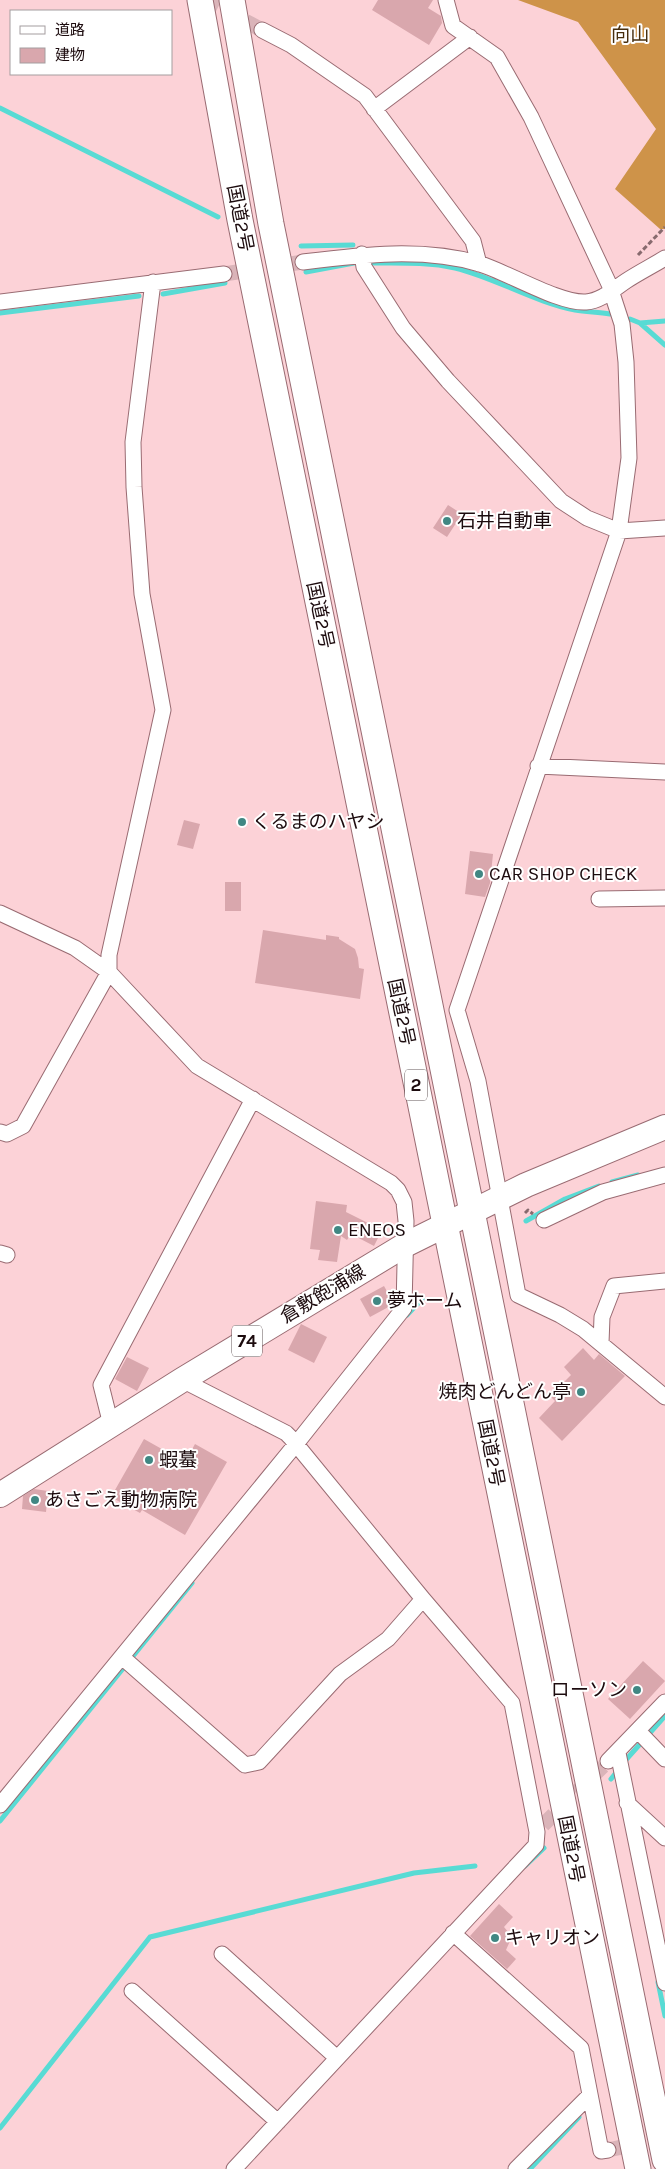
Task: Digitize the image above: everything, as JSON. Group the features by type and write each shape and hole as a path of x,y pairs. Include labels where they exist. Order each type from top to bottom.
{"highway":[{"name":"国道2号","path":"200,0 242,229 638,2169"},
{"name":"国道2号","path":"232,0 271,224 665,2160"}],"main road":[{"name":"倉敷飽浦線","path":"0,1495 182,1380 405,1245 526,1185 665,1127"}],"street":[{"path":"446,0 453,26 497,57 531,117 612,292 622,324 626,362 629,448 624,504 619,531 457,1010 478,1081 518,1295 582,1328 665,1397"},
{"path":"262,30 291,45 365,96 473,241 480,264"},
{"path":"374,109 470,37"},
{"path":"303,262 362,254 437,256 480,264 566,299 588,302 612,292 625,281 665,258"},
{"path":"362,254 364,268 403,328 448,381 561,502 586,518 619,531 665,528"},
{"path":"0,302 224,274"},
{"path":"0,1132 7,1134 23,1126 109,972 109,955 162,710 142,594 134,487 133,442 153,282"},
{"path":"538,766 665,772"},
{"path":"599,899 665,898"},
{"path":"0,913 75,948 109,972 197,1066 398,1190 404,1202 406,1221 404,1308 299,1448 126,1660 0,1804"},
{"path":"111,1425 101,1385 253,1099"},
{"path":"544,1220 603,1192 665,1174"},
{"path":"601,1343 602,1317 614,1286 665,1281"},
{"path":"182,1380 286,1433 423,1600 512,1703 540,1829 536,1845 234,2169"},
{"path":"126,1660 245,1765 259,1762 340,1674 388,1639 423,1600"},
{"path":"665,1702 643,1736 617,1762 628,1803 665,1983"},
{"path":"643,1736 665,1759"},
{"path":"628,1803 665,1838"},
{"path":"453,1934 581,2048 601,2151 608,2150"},
{"path":"222,1954 337,2058"},
{"path":"132,1992 278,2122"},
{"path":"516,2169 590,2095"}],"path":[{"path":"525,1213 528,1210 531,1213"}],"green space":[{"name":"向山","path":"518,0 665,0 665,229 660,229 615,189 656,129 578,22"}],"building":[{"path":"378,0 433,0 428,8 441,16 442,23 429,45 372,10"},
{"path":"448,505 462,514 447,537 433,528"},
{"path":"184,820 200,824 193,849 177,845"},
{"path":"470,851 493,854 490,883 485,897 465,894"},
{"path":"225,882 241,882 241,911 225,911"},
{"path":"263,930 326,940 326,935 339,937 339,939 355,949 359,968 364,969 360,999 255,983"},
{"path":"316,1201 347,1205 346,1212 382,1230 374,1246 351,1234 347,1240 341,1236 337,1262 318,1260 320,1250 310,1249"},
{"path":"384,1286 394,1304 370,1317 360,1299"},
{"path":"301,1324 327,1337 314,1363 288,1350"},
{"path":"583,1348 594,1360 599,1354 625,1376 562,1441 539,1418 555,1401 550,1396 571,1375 564,1367"},
{"path":"127,1357 149,1368 137,1391 115,1379"},
{"path":"144,1439 185,1462 195,1444 227,1462 185,1535 142,1510 140,1513 111,1497"},
{"name":"あさごえ動物病院","path":"34,1489 48,1491 46,1512 22,1509 23,1496"},
{"name":"ローソン","path":"643,1661 665,1681 630,1719 608,1699"},
{"path":"499,1904 513,1917 504,1927 509,1933 510,1941 506,1950 516,1959 507,1969 470,1936"}],"waterway":[{"path":"0,108 218,217"},
{"path":"301,246 353,245"},
{"path":"306,272 354,263"},
{"path":"374,263 425,264 455,268 560,306 575,310 610,314"},
{"path":"163,294 225,283"},
{"path":"0,313 139,296"},
{"path":"630,319 640,323 665,345"},
{"path":"640,323 665,321"},
{"path":"612,1182 638,1175"},
{"path":"526,1221 565,1199 599,1186"},
{"path":"407,1315 422,1299"},
{"path":"0,1821 192,1583"},
{"path":"624,1762 665,1716"},
{"path":"611,1779 619,1769"},
{"path":"525,1866 544,1848"},
{"path":"0,2128 150,1937 414,1873 475,1866"},
{"path":"658,1982 665,2016"},
{"path":"530,2169 579,2117"}],"tunnel":[{"path":"205,0 262,30"},
{"path":"224,274 303,262"},
{"path":"543,1825 608,1761"},
{"path":"608,2150 665,2138"}],"place":[{"name":"石井自動車","path":"447,521"},
{"name":"くるまのハヤシ","path":"242,822"},
{"name":"CAR SHOP CHECK","path":"479,874"},
{"name":"ENEOS","path":"338,1230"},
{"name":"夢ホーム","path":"377,1301"},
{"name":"焼肉どんどん亭","path":"581,1392"},
{"name":"蝦蟇","path":"149,1460"},
{"name":"あさごえ動物病院","path":"35,1500"},
{"name":"ローソン","path":"637,1690"},
{"name":"キャリオン","path":"495,1938"}]}
